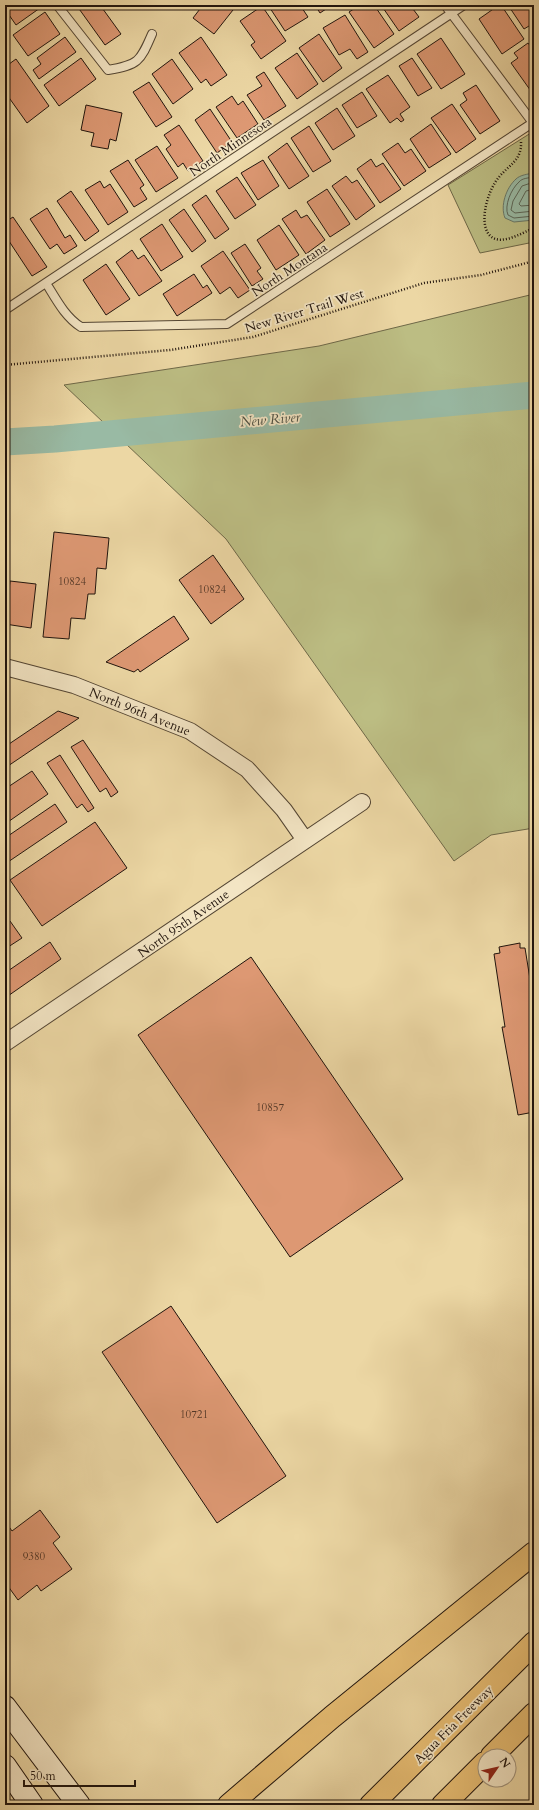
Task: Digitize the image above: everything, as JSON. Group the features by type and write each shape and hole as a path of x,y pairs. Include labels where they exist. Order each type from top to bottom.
{"highway":[{"path":"229,1805 332,1717 534,1553"},
{"name":"Agua Fria Freeway","path":"371,1805 534,1643"},
{"path":"500,1748 534,1714"},
{"path":"443,1805 477,1771"}],"main road":[{"path":"5,1707 79,1805"},
{"path":"5,1766 32,1805"}],"street":[{"name":"North 96th Avenue","path":"5,667 74,684 190,730 247,769 284,810 305,840"},
{"name":"North 95th Avenue","path":"5,1043 362,802"}],"lane":[{"path":"57,5 108,70 130,66 142,56 152,34"},
{"path":"445,5 534,122"},
{"name":"North Minnesota","path":"7,308 464,5"},
{"name":"North Montana","path":"46,283 65,312 73,322 81,327 227,324 534,122"}],"path":[{"path":"518,133 521,139 521,152 516,160 499,176 494,184 484,208 485,226 487,232 494,238 503,240 510,239 522,232 534,228"},
{"name":"New River Trail West","path":"5,366 170,350 253,338 424,283 481,275 534,261"}],"green space":[{"path":"534,131 534,242 480,253 448,185"},
{"path":"534,294 534,828 491,835 454,861 226,539 64,385 319,346"}],"water":[{"path":"534,173 534,220 514,222 505,218 503,208 509,187 518,178"}],"building":[{"path":"5,5 37,5 40,8 16,25 7,12 5,14"},
{"path":"93,5 96,9 100,5 121,34 105,45 77,6"},
{"path":"203,5 227,5 233,10 214,34 193,18"},
{"path":"268,5 300,5 308,17 285,31"},
{"path":"315,5 332,5 320,13"},
{"path":"360,5 374,5 394,34 374,48 349,12"},
{"path":"381,5 410,5 419,17 399,31"},
{"path":"501,5 524,39 502,54 479,19"},
{"path":"508,5 534,5 534,23 524,29"},
{"path":"262,6 286,41 261,59 251,45 255,42 240,21"},
{"path":"45,12 60,34 28,56 13,35"},
{"path":"345,15 368,52 357,59 350,49 339,55 323,28"},
{"path":"319,34 342,68 323,82 299,48"},
{"path":"65,37 76,52 39,79 33,70 41,64 37,58"},
{"path":"201,37 227,75 211,86 206,79 201,83 179,53"},
{"path":"441,38 465,74 441,89 417,54"},
{"path":"528,43 534,51 533,94 511,63 518,58 514,53"},
{"path":"297,53 318,84 297,99 275,68"},
{"path":"81,58 96,79 59,106 44,85"},
{"path":"412,58 432,88 418,96 399,66"},
{"path":"16,59 49,106 27,123 5,92 5,77 8,75 5,71 5,67"},
{"path":"172,59 193,89 173,104 152,74"},
{"path":"264,72 286,106 264,120 247,95 262,86 256,77"},
{"path":"388,75 410,107 400,114 404,120 401,122 397,118 390,123 366,89"},
{"path":"149,82 172,117 156,127 133,92"},
{"path":"476,85 500,121 480,134 460,105 467,100 463,93"},
{"path":"362,92 377,116 357,128 342,105"},
{"path":"232,96 238,105 243,101 258,124 237,138 216,107"},
{"path":"452,104 476,139 456,153 431,118"},
{"path":"86,105 122,113 116,141 110,139 108,149 91,146 94,133 81,130"},
{"path":"337,108 355,136 333,150 315,123"},
{"path":"210,109 232,142 217,153 195,120"},
{"path":"431,124 451,154 429,168 410,139"},
{"path":"179,125 203,161 188,171 183,163 178,167 166,149 171,145 164,135"},
{"path":"309,126 331,161 313,172 291,138"},
{"path":"287,143 309,176 289,189 268,157"},
{"path":"398,143 405,153 411,149 426,171 404,186 382,154"},
{"path":"157,146 178,178 156,192 135,160"},
{"path":"371,159 376,167 383,163 401,189 380,203 357,169"},
{"path":"128,160 144,185 140,188 147,199 134,207 110,171"},
{"path":"263,160 279,186 258,200 241,173"},
{"path":"346,176 352,183 357,180 375,206 356,220 332,186"},
{"path":"237,177 256,205 235,219 216,191"},
{"path":"100,181 104,188 110,184 128,212 108,225 85,190"},
{"path":"327,189 350,224 330,237 307,202"},
{"path":"71,191 99,231 85,241 57,201"},
{"path":"206,195 229,229 215,239 192,205"},
{"path":"47,208 65,238 70,235 77,246 64,254 57,244 50,249 30,219"},
{"path":"184,209 206,241 192,252 169,220"},
{"path":"296,210 301,218 307,215 325,240 306,254 282,219"},
{"path":"13,217 47,267 32,276 5,235 5,230 8,228 5,222"},
{"path":"162,224 183,257 161,271 140,239"},
{"path":"279,225 299,255 276,270 257,240"},
{"path":"245,244 261,268 257,271 263,279 252,286 231,253"},
{"path":"132,250 138,259 144,255 162,281 139,296 116,262"},
{"path":"223,251 250,290 238,298 230,287 220,294 201,266"},
{"path":"106,264 130,299 106,315 83,280"},
{"path":"194,274 203,288 207,285 212,293 177,316 163,294"},
{"path":"54,532 109,538 106,569 97,568 95,594 88,594 85,619 71,618 69,639 43,637"},
{"path":"213,555 244,599 211,624 179,580"},
{"path":"10,581 36,584 31,628 5,624"},
{"path":"174,616 189,639 140,672 138,669 134,672 106,662"},
{"path":"58,711 79,718 5,768 5,738 9,744"},
{"path":"83,740 118,792 111,797 106,788 100,792 71,747"},
{"path":"60,755 94,808 88,812 82,804 77,808 47,763"},
{"path":"32,771 48,794 5,824 5,789"},
{"path":"55,804 67,822 5,864 5,838"},
{"path":"95,822 127,868 42,926 10,880"},
{"path":"10,921 22,938 5,949 5,924"},
{"path":"50,942 61,959 5,998 5,973"},
{"path":"520,943 520,948 525,948 534,1004 534,1112 518,1115 502,1027 505,1027 494,954 500,953 499,947"},
{"path":"251,957 403,1179 290,1257 138,1035"},
{"path":"171,1306 286,1476 217,1523 102,1352"},
{"path":"40,1510 60,1537 53,1543 72,1569 41,1591 37,1585 18,1600 5,1582 5,1521 12,1531"}],"waterway":[{"name":"New River","path":"5,442 55,439 534,395"}]}
